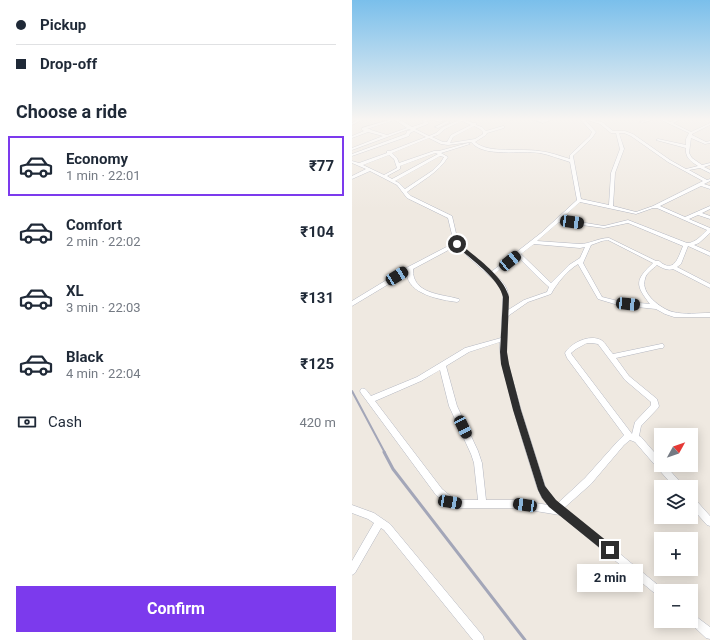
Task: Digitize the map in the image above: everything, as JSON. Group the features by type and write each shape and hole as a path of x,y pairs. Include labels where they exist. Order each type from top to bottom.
{"street":[{"path":"352,155 368,149"},
{"path":"354,163 396,149"},
{"path":"398,166 454,149"},
{"path":"445,156 462,149"},
{"path":"487,149 537,152 572,161"},
{"path":"577,149 572,154 572,161 576,172 579,200"},
{"path":"611,206 613,172 622,149"},
{"path":"652,149 669,161 708,181"},
{"path":"688,149 687,153 690,159 710,172"},
{"path":"384,176 399,169 396,159 388,152"},
{"path":"440,153 445,156"},
{"path":"391,181 440,153"},
{"path":"404,191 419,182 444,162 446,158 445,156"},
{"path":"354,163 384,176 400,185 411,198 450,217 457,244 491,274 504,290 506,297 504,339 505,364 537,476 545,495 560,510 654,587"},
{"path":"686,170 700,165 710,164"},
{"path":"352,178 370,169"},
{"path":"579,200 636,212 654,207 708,181"},
{"path":"701,184 710,188"},
{"path":"491,274 533,242 579,200"},
{"path":"654,207 660,208 710,230 694,244 687,245"},
{"path":"685,219 710,207"},
{"path":"698,213 710,218"},
{"path":"558,220 604,226 628,221 710,254"},
{"path":"533,242 580,246 600,239 609,240 666,267 674,267 708,283"},
{"path":"352,304 410,268 457,244"},
{"path":"505,315 526,301 549,293 553,286 571,266 580,260 589,244"},
{"path":"674,267 678,264 687,245"},
{"path":"518,254 535,269 547,284 553,286"},
{"path":"580,260 584,271 600,298 618,303 655,307 666,313 710,315"},
{"path":"655,307 642,288 641,280 642,277 657,262"},
{"path":"410,268 408,275 410,280 424,291 434,296 457,300"},
{"path":"370,400 419,379 467,350 504,339"},
{"path":"560,510 621,443 632,436 638,424 656,404 652,398 626,378 601,343 594,340 570,349 568,353 600,399 632,436 673,480"},
{"path":"611,357 661,346"},
{"path":"442,365 452,402 475,454 482,503"},
{"path":"363,391 439,492 450,502 460,504 517,504 560,510"},
{"path":"352,509 366,513 393,533 479,640"},
{"path":"698,509 710,522"},
{"path":"352,570 380,522"},
{"path":"698,624 710,634"}],"railway":[{"path":"352,391 385,453"},
{"path":"384,452 393,469 525,640"}],"route":[{"path":"457,244 458,247 496,280 504,290 506,297 503,342 505,364 517,410 541,487 545,495 553,504 610,550"}]}
